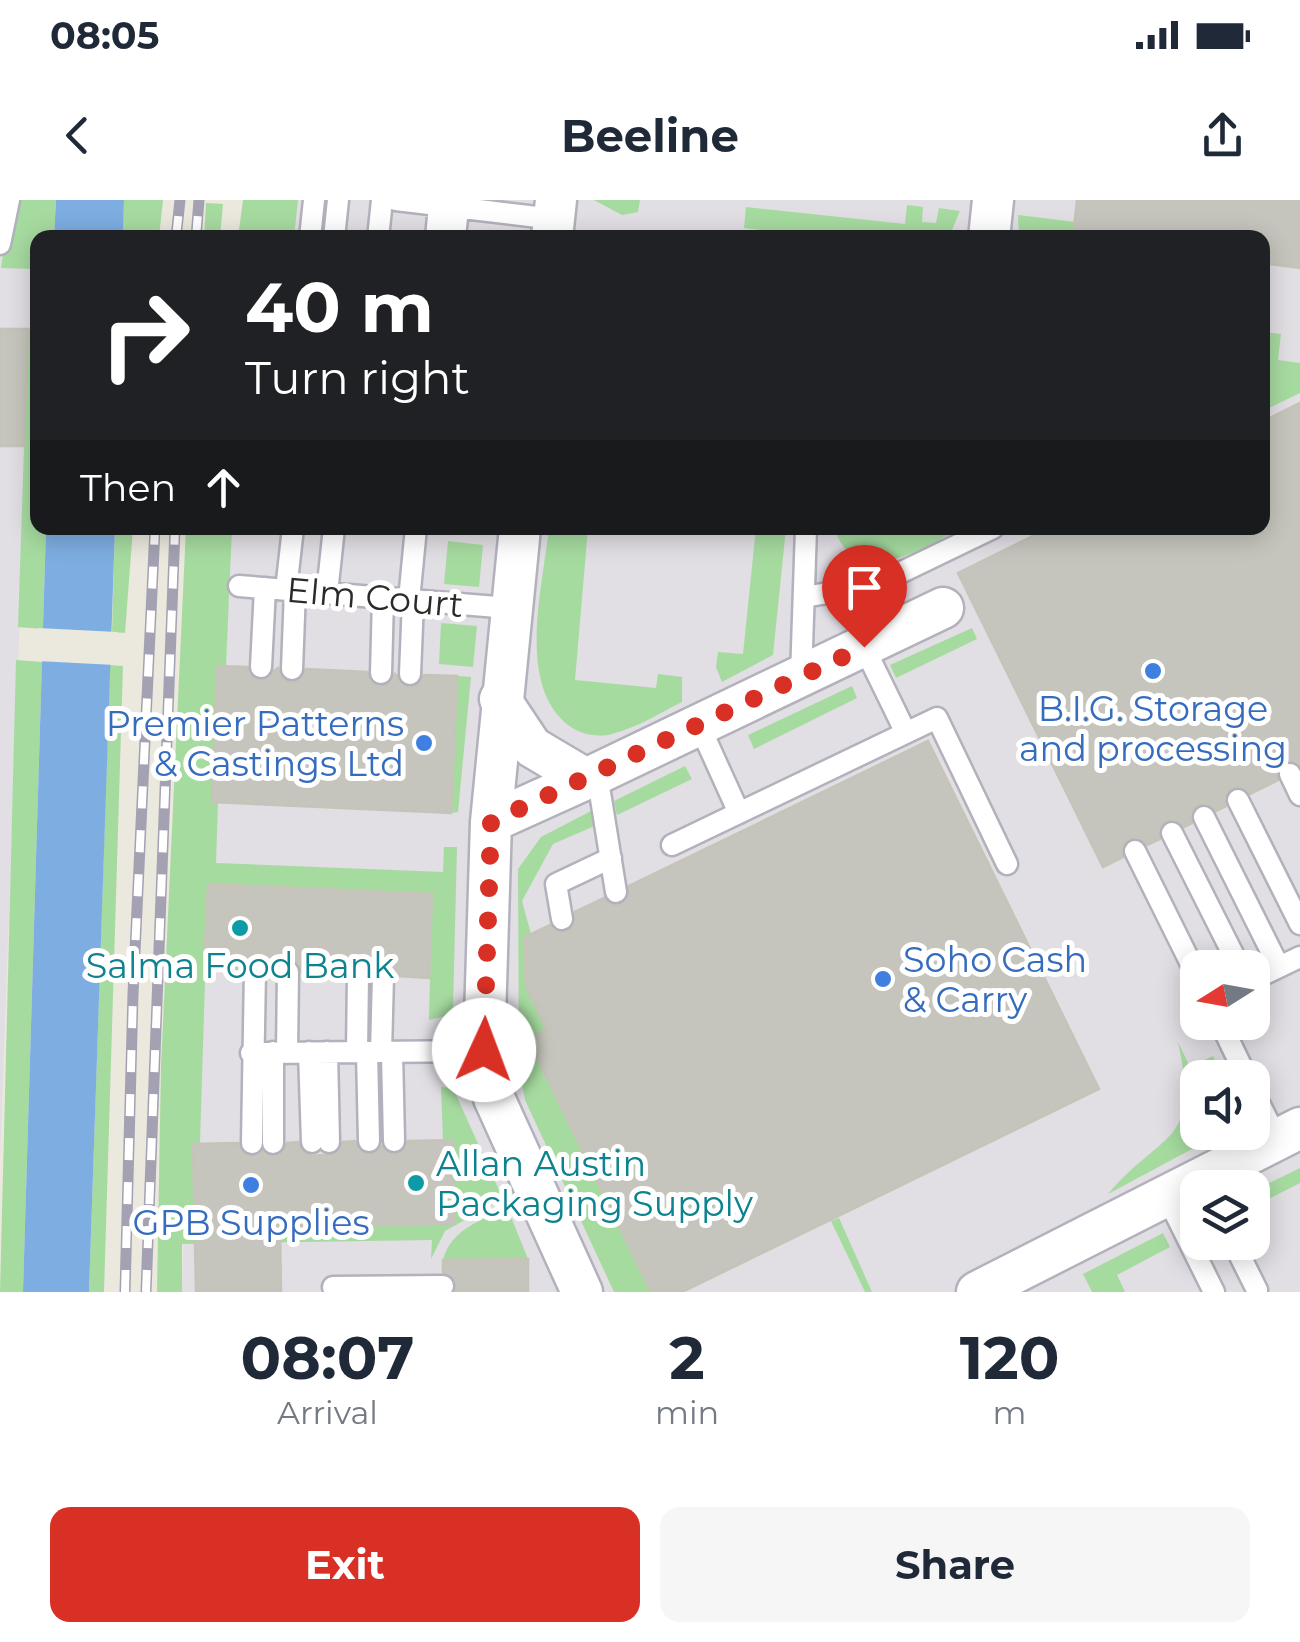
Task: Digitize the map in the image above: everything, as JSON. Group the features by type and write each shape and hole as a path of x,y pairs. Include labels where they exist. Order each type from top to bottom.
{"street":[{"path":"990,230 992,200"},
{"path":"519,535 500,699 491,822 484,1050 494,1098 582,1292"},
{"path":"491,822 700,727 943,608"},
{"path":"500,699 532,748 591,776"},
{"path":"1222,1170 1288,1134"},
{"path":"977,1292 1180,1192"}],"lane":[{"path":"0,244 10,200"},
{"path":"311,230 314,200"},
{"path":"335,230 338,200"},
{"path":"379,230 382,200"},
{"path":"396,200 455,204 554,219"},
{"path":"440,230 455,204"},
{"path":"455,204 455,230"},
{"path":"261,668 282,589 291,535"},
{"path":"327,593 333,535"},
{"path":"410,674 416,535"},
{"path":"801,677 806,535"},
{"path":"804,597 875,585 979,535"},
{"name":"Elm Court","path":"239,586 510,608"},
{"path":"282,589 292,669"},
{"path":"380,673 384,598"},
{"path":"864,647 899,743"},
{"path":"672,844 767,810 899,743 936,718 1007,864"},
{"path":"700,727 732,823"},
{"path":"1290,774 1300,794"},
{"path":"591,776 612,858 616,892"},
{"path":"1238,800 1300,924"},
{"path":"1204,818 1279,967"},
{"path":"1172,833 1231,950"},
{"path":"1134,852 1184,950"},
{"path":"562,919 556,884 612,858"},
{"path":"1270,971 1300,957"},
{"path":"255,970 250,1053 263,1143 280,1052 288,972"},
{"path":"358,974 394,1141"},
{"path":"369,1141 383,976"},
{"path":"250,1053 484,1050"},
{"path":"318,1052 320,1142"},
{"path":"1270,1112 1288,1134"},
{"path":"1207,1260 1214,1292"},
{"path":"1242,1260 1257,1290"},
{"path":"333,1286 443,1286"}],"shaded area":[{"path":"0,200 35,200 34,230 30,230 30,337 0,1158"},
{"path":"257,200 1300,200 1300,1292 182,1292 205,535 1270,535 1270,230 252,230"}],"green space":[{"path":"18,200 56,200 54,230 30,230 30,269 1,268 3,254 11,247"},
{"path":"124,200 163,200 160,230 123,230"},
{"path":"243,200 298,200 295,230 239,230"},
{"path":"594,200 640,200 638,212 622,215"},
{"path":"206,203 223,204 221,230 204,230"},
{"path":"907,205 923,207 922,222 936,223 939,208 960,211 952,230 744,228 746,207 905,224"},
{"path":"1018,215 1075,222 1074,230 1019,230"},
{"path":"28,329 30,535 46,535 43,629 18,627"},
{"path":"1270,333 1281,334 1278,360 1300,363 1300,393 1270,408"},
{"path":"115,535 132,535 125,633 112,632"},
{"path":"186,535 232,535 226,666 217,666 212,801 218,802 216,863 443,872 444,847 457,847 453,1007 449,1015 429,1020 432,894 208,884 200,1143 193,1144 194,1227 454,1224 452,1140 443,1140 441,1087 453,1088 503,1199 445,1231 431,1259 432,1240 182,1244 182,1292 157,1292 161,1065"},
{"path":"548,535 587,535 575,680 656,688 658,674 682,677 682,702 612,734 588,734 568,725 552,707 542,685 538,660 539,605"},
{"path":"755,535 785,535 773,655 722,682 716,667 718,652 743,654"},
{"path":"838,535 948,535 909,554 874,562 858,558 844,547"},
{"path":"448,541 483,545 479,587 444,584"},
{"path":"441,623 477,626 473,667 439,664"},
{"path":"972,628 977,639 896,678 890,665"},
{"path":"16,660 42,662 23,1292 0,1292"},
{"path":"110,665 123,666 104,1292 89,1292"},
{"path":"457,676 471,677 458,812 451,813"},
{"path":"852,686 857,698 754,749 748,735"},
{"path":"685,766 692,779 617,815 614,801"},
{"path":"593,810 597,825 553,844 522,901 531,934 525,937 526,986 547,1030 528,1040 651,1292 614,1292 525,1100 519,1068 518,869 541,837"},
{"path":"1180,1119 1180,1150 1190,1150 1108,1194 1128,1173 1172,1133"},
{"path":"1300,1168 1300,1183 1270,1198 1270,1183"},
{"path":"507,1207 528,1259 443,1260 460,1233"},
{"path":"839,1218 872,1292 865,1292 831,1221"},
{"path":"1163,1233 1170,1247 1117,1275 1125,1292 1092,1292 1083,1274"}],"water":[{"path":"56,200 124,200 123,230 54,230"},
{"path":"46,535 115,535 89,1292 23,1292"}],"pier":[{"path":"38,628 117,632 115,665 37,661"}],"building":[{"path":"1077,200 1300,200 1300,268 1270,264 1270,230 1074,230"},
{"path":"0,329 28,329 24,446 0,446"},
{"name":"B.I.G. Storage and processing","path":"1300,403 1300,765 1283,762 1276,772 1278,780 1250,794 1240,786 1231,788 1224,798 1226,806 1216,811 1206,803 1197,805 1190,815 1192,823 1184,827 1174,819 1165,821 1160,839 1147,845 1137,837 1128,839 1121,849 1123,857 1103,867 958,573 1035,535 1270,535 1270,418"},
{"path":"217,666 247,667 253,678 261,681 278,668 280,676 291,683 299,681 306,669 367,672 380,687 395,674 408,688 417,686 424,675 457,676 451,813 212,802"},
{"name":"Soho Cash & Carry","path":"928,741 1099,1089 682,1292 651,1292 528,1039 547,1030 526,986 525,937 550,925 558,932 570,930 575,912 604,898 612,905 624,903 629,886"},
{"path":"208,884 432,894 429,978 397,976 384,962 371,970 357,961 344,974 311,973 302,972 296,961 287,958 269,971 256,956 241,969 204,968"},
{"path":"453,1140 454,1224 280,1227 281,1292 196,1292 193,1144 238,1143 246,1155 263,1151 274,1157 284,1151 287,1143 298,1142 301,1150 311,1156 335,1154 343,1142 355,1141 363,1153 375,1153 382,1146 393,1155 402,1152 408,1141"},
{"path":"528,1259 528,1292 455,1292 454,1278 443,1272 443,1260"}],"railway":[{"path":"177,230 180,200"},
{"path":"197,230 199,200"},
{"path":"125,1292 133,994 155,535"},
{"path":"146,1292 175,535"}],"place":[{"name":"B.I.G. Storage and processing","path":"1153,671"},
{"name":"Premier Patterns & Castings Ltd","path":"424,743"},
{"name":"Salma Food Bank","path":"240,928"},
{"name":"Soho Cash & Carry","path":"883,979"},
{"name":"Allan Austin Packaging Supply","path":"416,1183"},
{"name":"GPB Supplies","path":"251,1185"}],"route":[{"path":"484,1050 491,822 864,647"}]}
